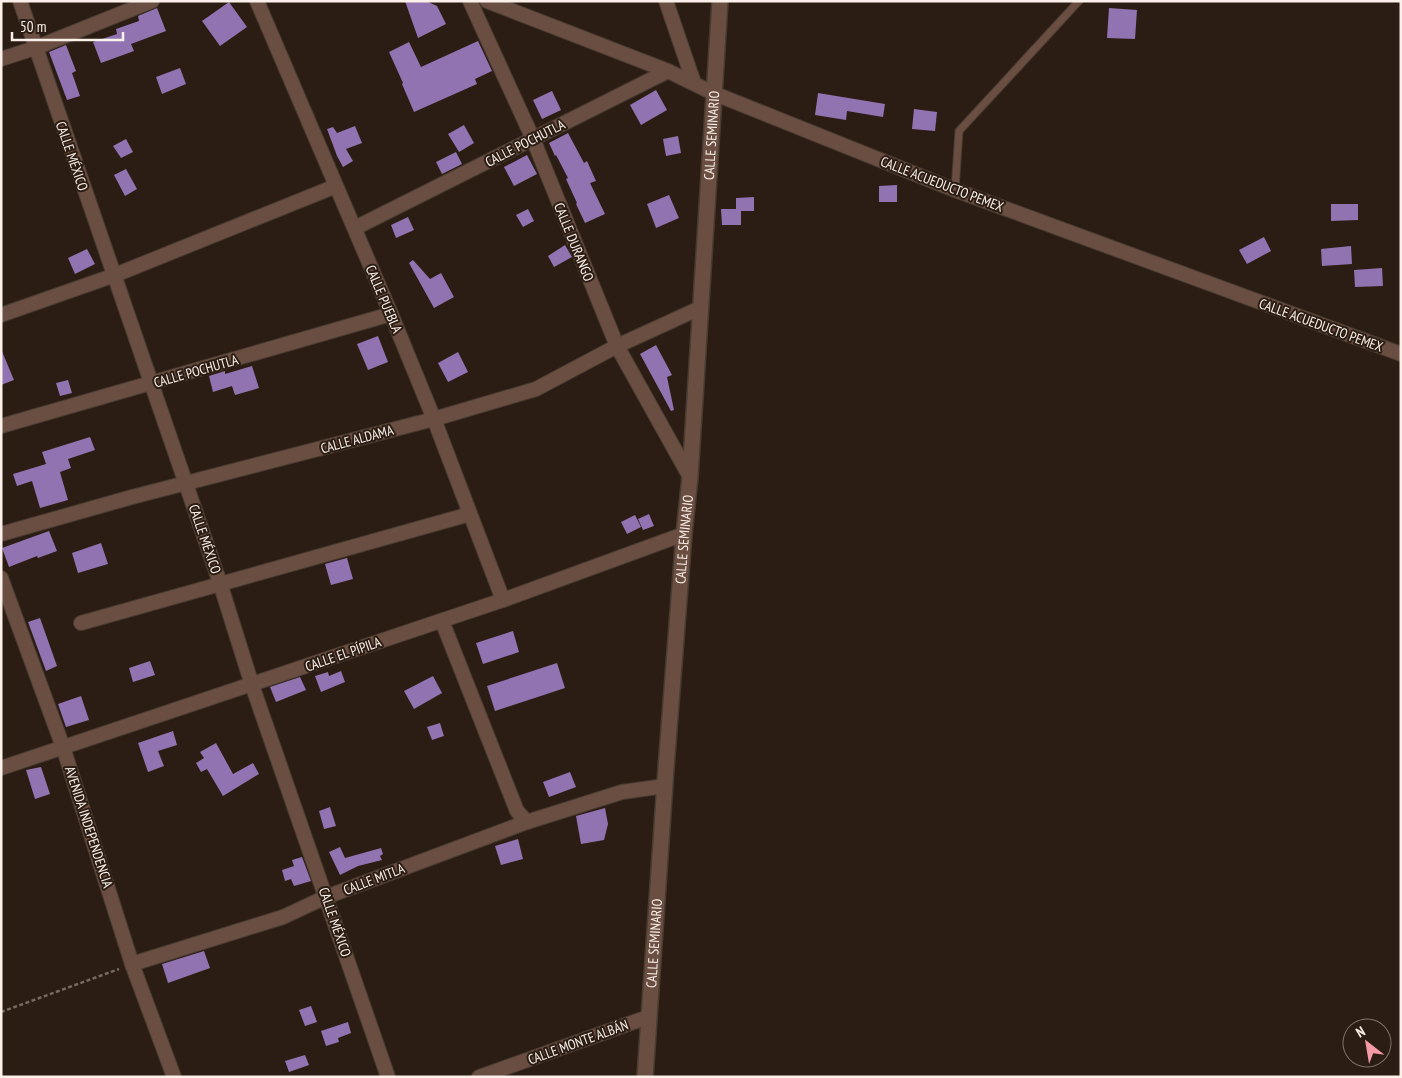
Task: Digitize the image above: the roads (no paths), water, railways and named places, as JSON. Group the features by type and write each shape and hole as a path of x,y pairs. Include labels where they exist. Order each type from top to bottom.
{"street":[{"name":"CALLE MÉXICO","path":"20,1 220,584 252,684 388,1077"},
{"path":"1,59 35,48 152,1"},
{"name":"CALLE PUEBLA","path":"257,1 391,314 434,419 503,600"},
{"name":"CALLE DURANGO","path":"470,1 533,139 617,346 690,477"},
{"path":"666,1 694,83"},
{"name":"CALLE SEMINARIO","path":"645,1077 665,786 690,477 720,1"},
{"name":"CALLE ACUEDUCTO PEMEX","path":"491,2 668,71 713,93 955,190 1401,354"},
{"name":"CALLE POCHUTLA","path":"355,228 668,71"},
{"path":"1,316 115,275 336,186"},
{"name":"CALLE ALDAMA","path":"1,534 434,419 536,389 617,346 700,308"},
{"name":"CALLE POCHUTLA","path":"1,426 391,314"},
{"path":"81,623 470,514"},
{"name":"CALLE EL PÍPILA","path":"1,768 442,621 684,534"},
{"name":"AVENIDA INDEPENDENCIA","path":"1,578 63,748 132,964 174,1077"},
{"path":"442,621 517,811 527,822"},
{"name":"CALLE MITLA","path":"132,964 283,917 326,897 527,822 622,792 665,786"},
{"name":"CALLE MONTE ALBÁN","path":"479,1077 648,1017"}],"lane":[{"path":"955,190 959,131 1079,1"}]}
